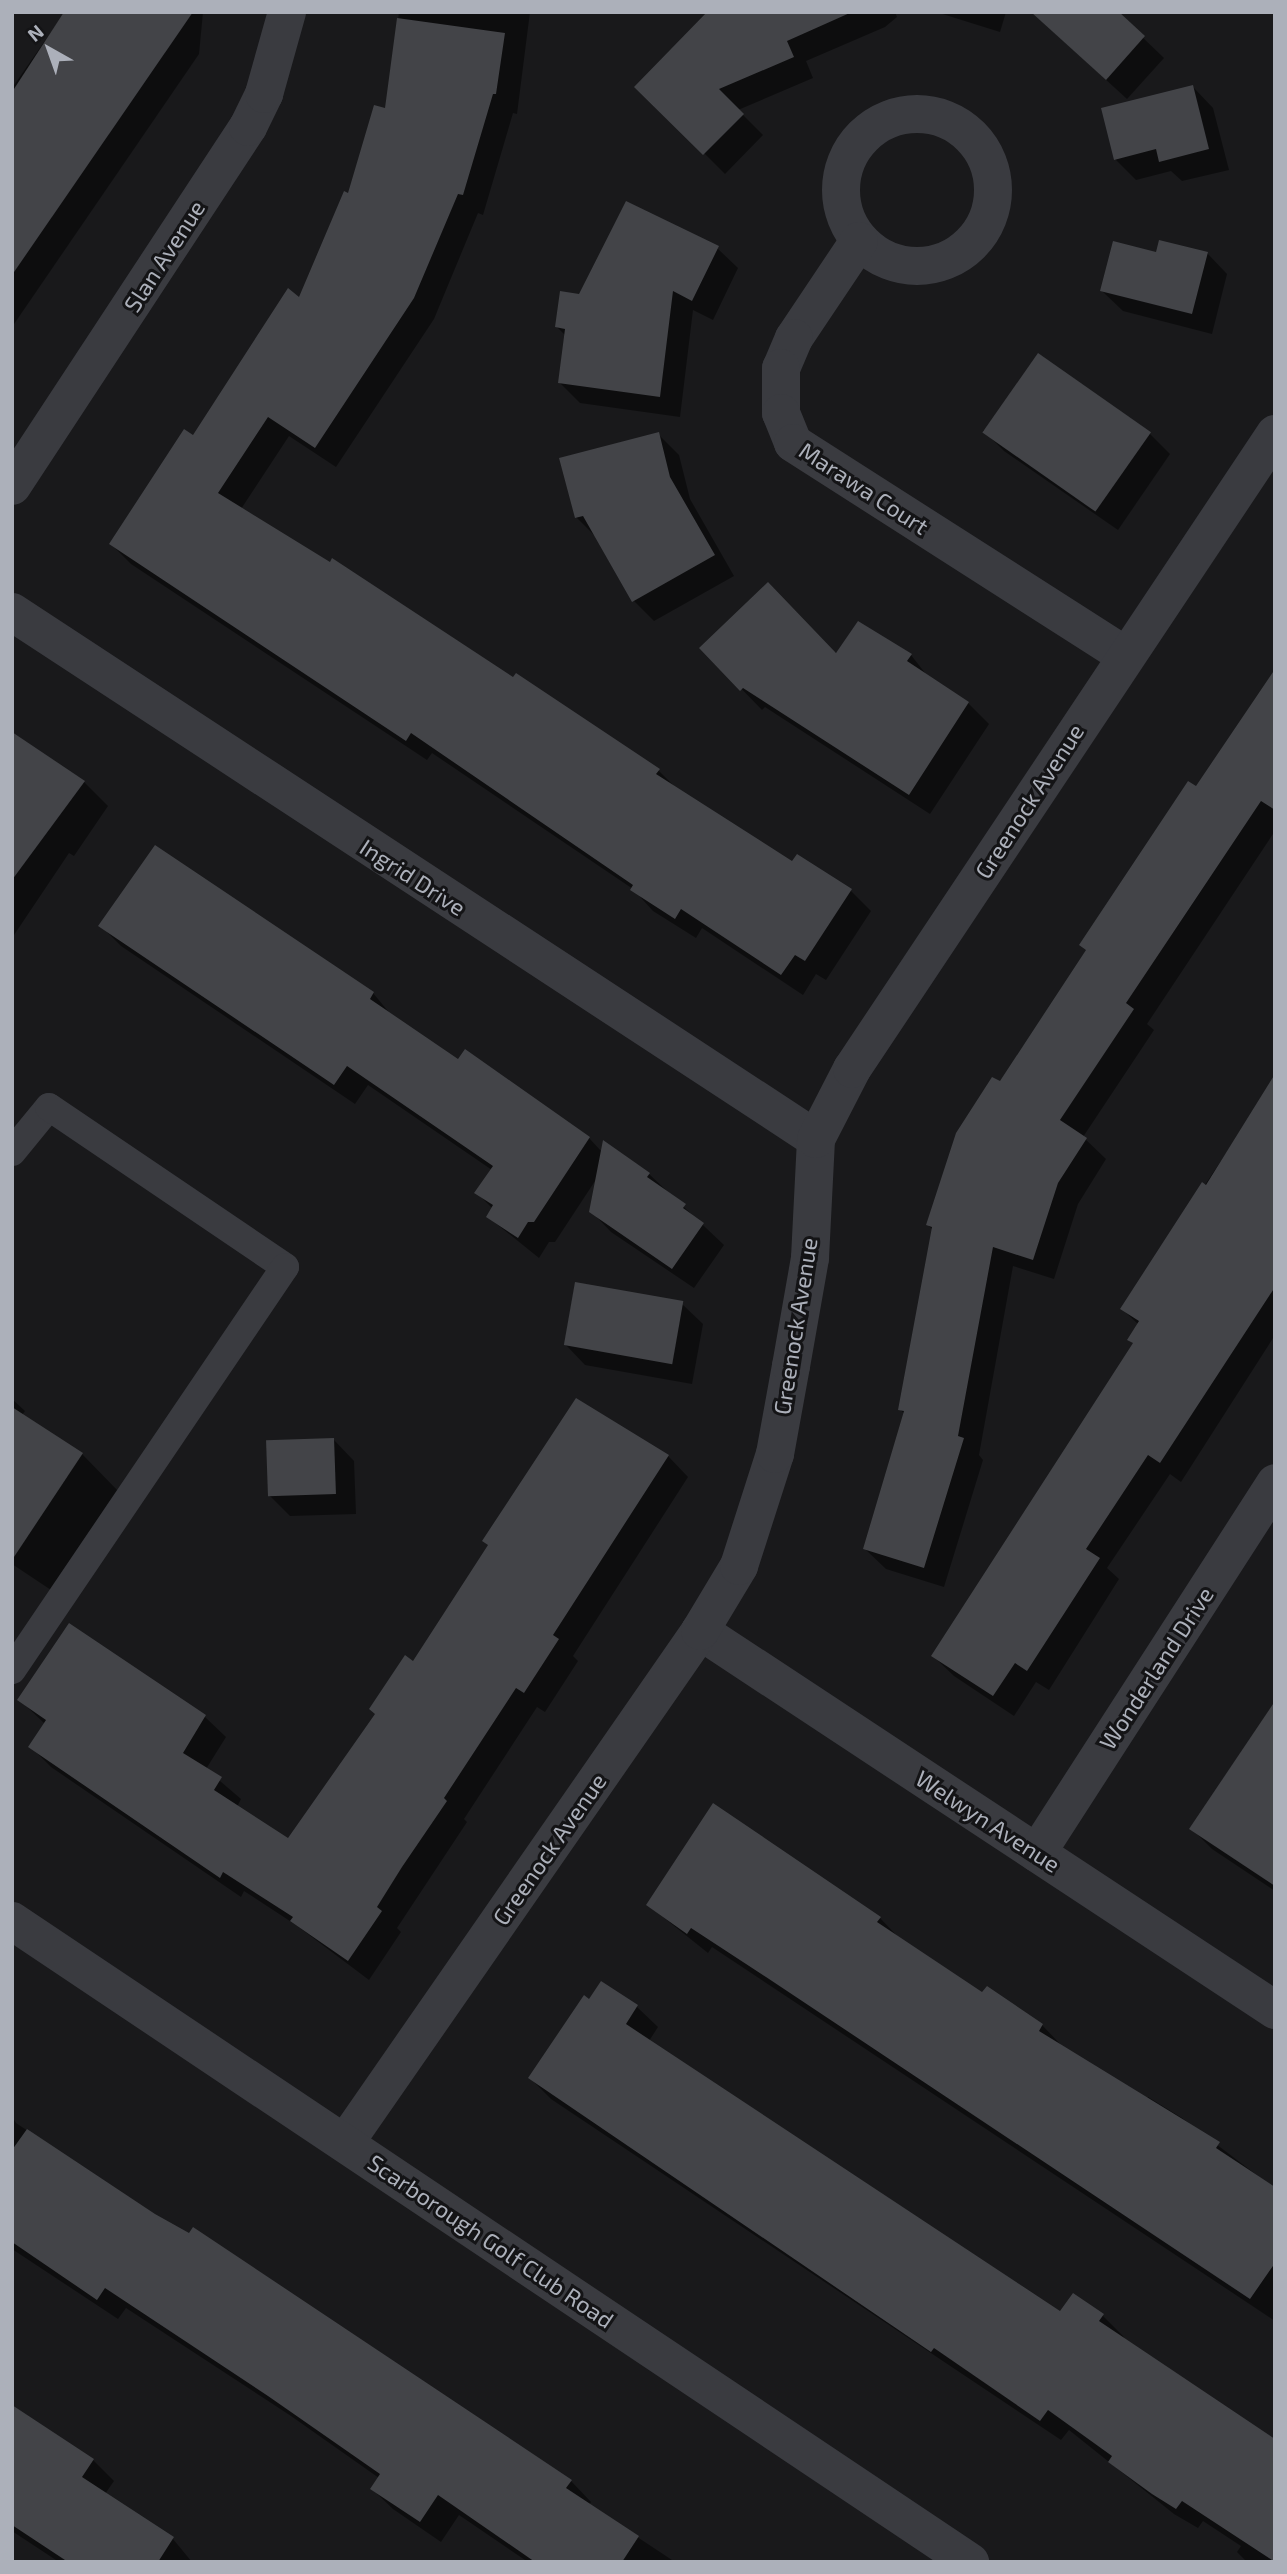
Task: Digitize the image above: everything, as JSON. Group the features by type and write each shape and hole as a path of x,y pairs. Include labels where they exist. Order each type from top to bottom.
{"street":[{"name":"Slan Avenue","path":"12,486 248,127 264,94 287,12"},
{"name":"Marawa Court","path":"859,241 794,338 781,368 781,413 793,443 1125,655"},
{"name":"Greenock Avenue","path":"345,2143 700,1631 739,1566 775,1454 810,1258 816,1139 852,1069 1125,655 1275,434"},
{"name":"Ingrid Drive","path":"12,612 816,1139"},
{"name":"Wonderland Drive","path":"1037,1853 1275,1483"},
{"name":"Welwyn Avenue","path":"700,1631 1275,2010"},
{"name":"Scarborough Golf Club Road","path":"12,1921 970,2562"}],"lane":[{"path":"12,1152 49,1107 285,1267 12,1670"}],"building":[{"path":"64,12 193,12 12,275 12,92"},
{"path":"707,12 852,12 787,41 794,57 719,89 744,114 703,155 634,87"},
{"path":"1031,12 1119,12 1145,36 1106,80"},
{"path":"397,18 505,33 496,94 493,94 463,195 458,194 414,298 315,448 268,417 218,493 330,562 332,558 513,677 516,673 660,769 656,774 792,861 797,854 852,889 805,961 795,955 781,975 681,909 675,919 630,890 633,885 411,733 406,741 109,544 184,429 193,435 288,288 299,297 344,191 348,193 374,105 385,108"},
{"path":"1193,85 1209,149 1159,162 1156,149 1114,160 1101,108"},
{"path":"626,201 719,246 692,301 673,291 660,397 558,383 565,329 555,327 560,291 579,294"},
{"path":"1159,240 1208,252 1192,314 1100,291 1113,241 1156,252"},
{"path":"1038,353 1151,432 1095,512 982,432"},
{"path":"659,432 670,477 715,555 632,602 583,516 575,518 559,458"},
{"path":"768,582 836,653 858,621 912,654 907,661 969,702 909,795 743,688 740,691 699,648"},
{"path":"1275,669 1275,810 1261,801 1126,1003 1134,1009 1060,1120 1087,1138 1058,1183 1033,1260 993,1247 958,1436 964,1438 924,1568 863,1549 904,1411 898,1410 932,1227 926,1225 956,1133 992,1077 1000,1081 1086,950 1079,945 1188,781 1196,786"},
{"path":"12,732 85,781 12,880"},
{"path":"155,845 374,992 370,999 458,1059 465,1049 590,1137 534,1222 528,1222 518,1238 486,1217 493,1205 474,1193 493,1166 347,1066 334,1085 98,926"},
{"path":"1275,1074 1275,1287 1160,1463 1148,1455 1086,1549 1100,1558 1027,1671 1015,1663 993,1696 931,1656 1133,1343 1127,1340 1139,1321 1120,1309 1202,1182 1206,1185"},
{"path":"603,1140 650,1173 647,1177 686,1204 683,1208 704,1223 672,1269 589,1212"},
{"path":"575,1282 683,1301 672,1364 564,1345"},
{"path":"576,1398 669,1455 553,1635 559,1639 524,1693 516,1688 444,1798 447,1801 377,1907 382,1911 348,1961 290,1921 293,1917 223,1872 220,1878 28,1747 46,1720 17,1700 69,1623 206,1715 183,1753 222,1777 214,1790 288,1838 375,1714 369,1709 405,1655 413,1661 488,1545 482,1541"},
{"path":"12,1407 83,1453 12,1560"},
{"path":"334,1438 336,1494 268,1496 266,1440"},
{"path":"1275,1701 1275,1886 1189,1829"},
{"path":"713,1803 881,1917 877,1922 982,1992 987,1986 1043,2024 1039,2031 1220,2142 1216,2148 1275,2187 1275,2263 1250,2299 691,1928 687,1934 646,1905"},
{"path":"601,1981 638,2005 626,2024 1060,2311 1073,2293 1104,2314 1099,2321 1275,2439 1275,2562 1182,2501 1176,2509 1152,2494 1108,2462 1112,2456 1048,2410 1040,2421 934,2348 931,2352 528,2078 584,1995 589,1999"},
{"path":"27,2129 155,2214 189,2233 193,2227 572,2480 566,2488 639,2536 622,2562 535,2562 438,2495 420,2522 370,2489 380,2474 268,2396 105,2288 97,2300 12,2242 12,2150"},
{"path":"12,2405 94,2459 82,2477 174,2537 158,2562 68,2562 12,2525"}]}
